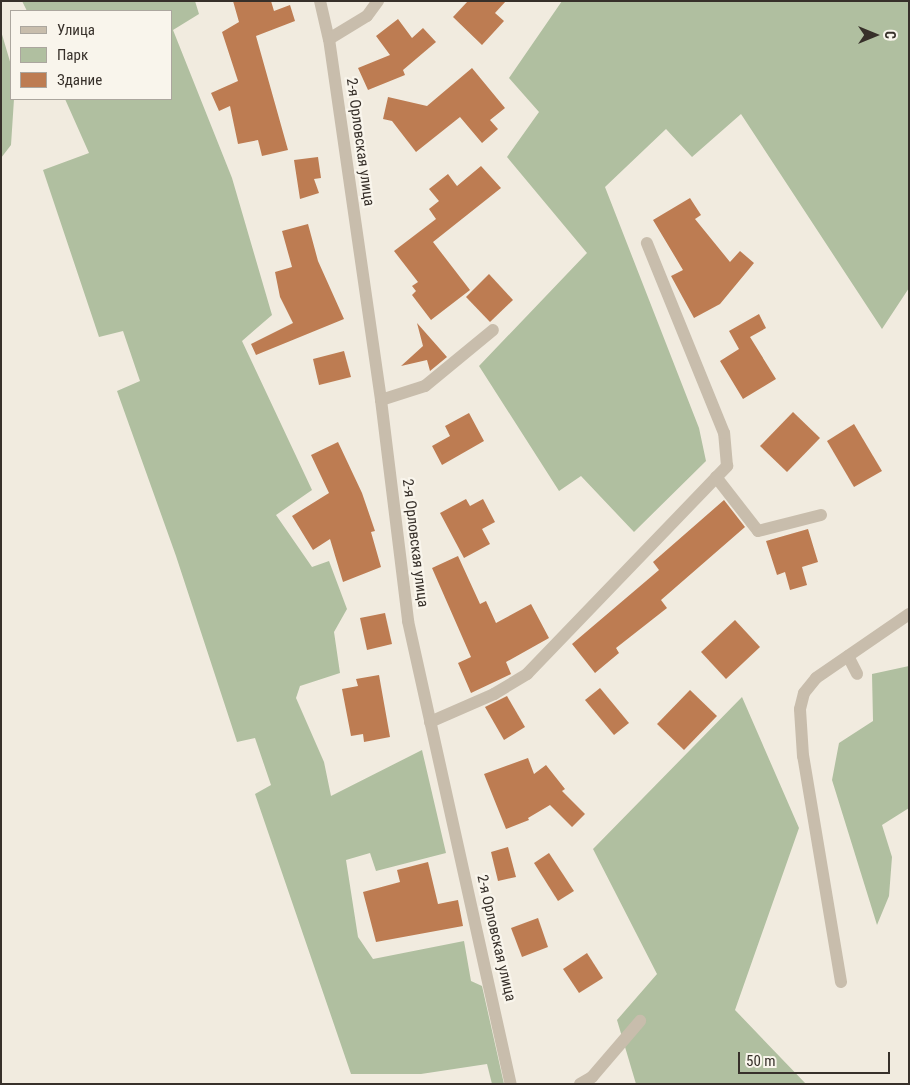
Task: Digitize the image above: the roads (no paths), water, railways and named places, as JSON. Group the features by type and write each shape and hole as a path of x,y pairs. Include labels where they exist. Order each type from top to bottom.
{"street":[{"name":"2-я Орловская улица","path":"320,1 329,40 381,400 408,621 512,1084"},
{"path":"329,40 367,16 378,1"},
{"path":"430,722 494,694 527,674 727,466 724,433 647,243"},
{"path":"381,400 425,386 493,330"},
{"path":"716,477 758,531 821,515"},
{"path":"841,982 798,730 804,694 816,678 909,614"},
{"path":"848,656 858,674"},
{"path":"580,1084 592,1077 640,1021"}]}
